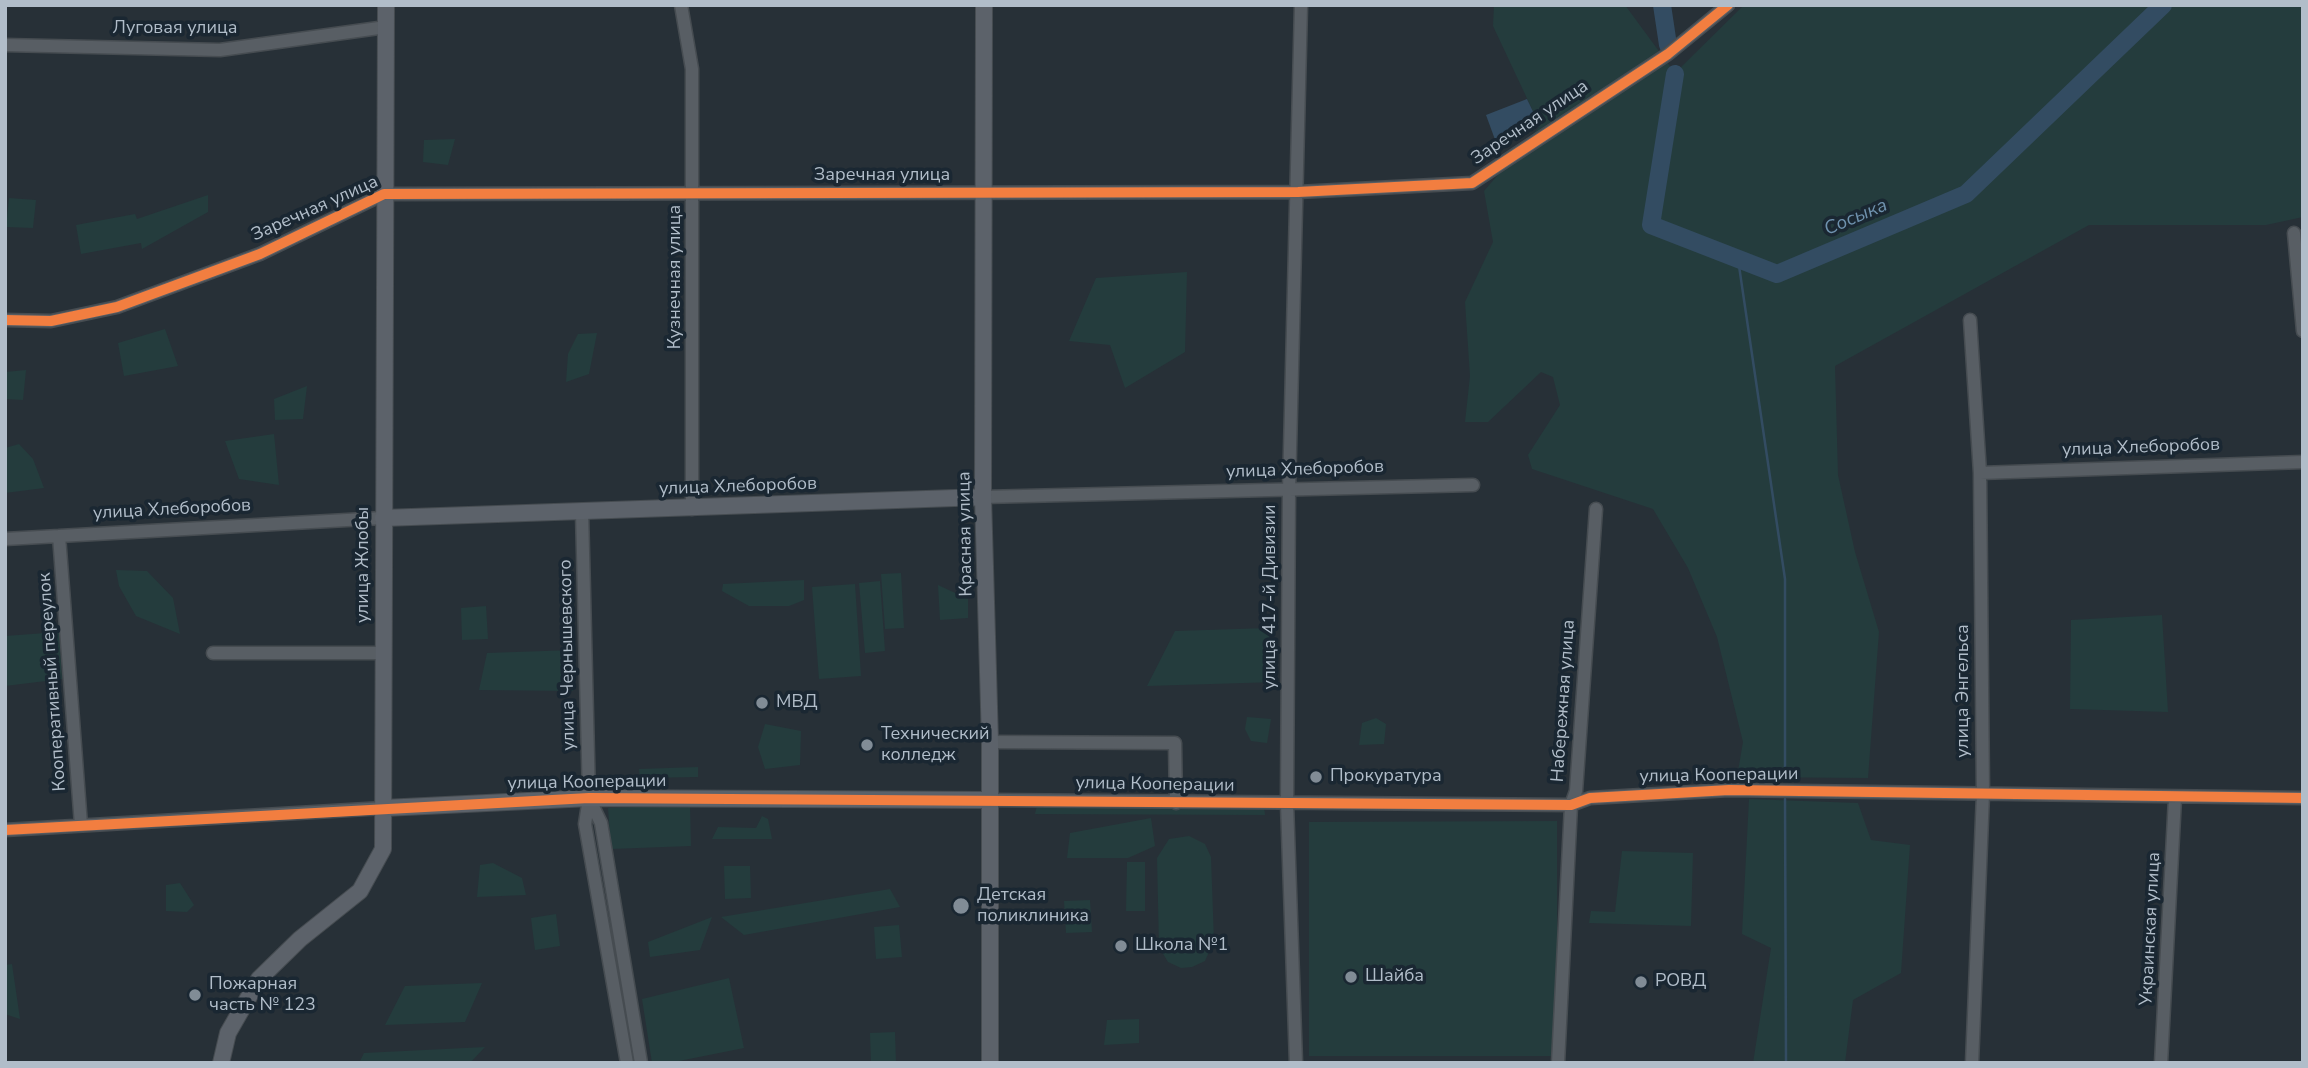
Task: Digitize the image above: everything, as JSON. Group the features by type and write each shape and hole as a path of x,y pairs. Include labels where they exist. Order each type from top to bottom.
{"street":[{"name":"улица Жлобы","path":"221,1063 228,1033 259,979 300,939 360,891 374,870 383,849 386,5"},
{"name":"Кузнечная улица","path":"681,5 692,69 692,509"},
{"name":"Красная улица","path":"984,5 984,497 990,742 990,1063"},
{"name":"улица 417-й Дивизии","path":"1296,1063 1287,804 1289,490 1301,5"},
{"name":"Заречная улица","path":"5,320 51,321 117,307 260,254 384,194 1298,192 1472,183 1668,54 1728,5"},
{"name":"Луговая улица","path":"5,45 220,50 386,27"},
{"path":"2294,233 2303,331"},
{"name":"улица Энгельса","path":"1970,320 1980,473 1983,794 1972,1063"},
{"name":"улица Хлеборобов","path":"1980,473 2303,462"},
{"name":"улица Хлеборобов","path":"5,539 383,518 984,497 1473,485"},
{"name":"Набережная улица","path":"1558,1063 1571,805 1576,790 1596,509"},
{"name":"улица Чернышевского","path":"582,513 589,798 585,824 626,1063"},
{"name":"Кооперативный переулок","path":"60,536 81,825"},
{"path":"213,653 383,653"},
{"path":"990,742 1175,744 1176,803"},
{"name":"улица Кооперации","path":"5,830 589,798 1287,804 1455,802 1571,805 1590,798 1729,790 2303,798"},
{"name":"улица Чернышевского","path":"589,798 601,823 641,1063"},
{"name":"Украинская улица","path":"2161,1063 2175,798"}],"green space":[{"path":"1494,5 1625,5 1675,73 1744,5 2303,5 2303,217 2266,225 2089,225 1835,366 1838,475 1855,552 1879,632 1868,778 1737,777 1743,742 1717,637 1688,568 1653,509 1532,469 1528,455 1560,405 1553,377 1541,372 1488,422 1465,422 1470,376 1465,302 1493,242 1484,191 1540,126 1493,26"},
{"path":"455,139 448,165 423,162 424,140"},
{"path":"208,195 208,212 142,249 141,243 81,254 76,225 135,214 137,219"},
{"path":"9,198 36,200 33,228 6,227"},
{"path":"1187,272 1185,352 1125,388 1110,345 1069,341 1096,278"},
{"path":"165,329 178,366 124,376 118,343"},
{"path":"597,333 589,374 566,382 568,354 578,334"},
{"path":"26,370 23,400 5,399 5,372"},
{"path":"307,386 303,419 275,420 274,399"},
{"path":"274,434 279,485 239,479 225,441"},
{"path":"19,444 33,459 44,488 5,493 5,448"},
{"path":"116,570 147,571 173,598 180,634 136,616 119,586"},
{"path":"901,573 904,628 885,629 881,574"},
{"path":"804,580 804,600 789,606 749,606 722,591 723,584"},
{"path":"880,581 885,651 865,653 859,583"},
{"path":"855,584 861,676 819,679 812,587"},
{"path":"938,585 968,599 968,618 940,620"},
{"path":"486,606 488,639 462,640 461,608"},
{"path":"2162,615 2168,712 2070,709 2071,620"},
{"path":"1268,628 1276,682 1147,686 1175,631"},
{"path":"59,632 62,679 5,686 5,636"},
{"path":"573,650 573,691 479,690 487,653"},
{"path":"1247,717 1271,719 1267,743 1251,741 1245,729"},
{"path":"1376,718 1386,724 1384,744 1359,745 1362,723"},
{"path":"765,724 801,731 800,765 765,769 758,747"},
{"path":"698,767 698,777 640,778 639,769"},
{"path":"1749,799 1858,803 1871,840 1910,845 1901,973 1853,1000 1845,1063 1753,1063 1771,948 1742,934"},
{"path":"690,805 691,846 611,849 608,808"},
{"path":"1037,805 1264,807 1265,815 1035,814"},
{"path":"762,816 768,819 772,839 712,839 718,827 756,828"},
{"path":"1151,818 1155,846 1128,858 1067,858 1070,833"},
{"path":"1557,821 1557,1056 1309,1056 1309,822"},
{"path":"1189,836 1205,844 1211,857 1214,941 1205,961 1192,967 1181,968 1168,962 1159,947 1157,858 1169,839"},
{"path":"1622,851 1693,853 1691,926 1589,923 1591,911 1615,912"},
{"path":"1127,862 1145,862 1145,911 1126,911"},
{"path":"493,863 522,878 526,895 477,897 480,865"},
{"path":"724,866 750,866 751,898 725,899"},
{"path":"180,883 194,905 187,912 166,911 166,885"},
{"path":"890,889 900,907 744,935 721,917"},
{"path":"1090,900 1092,932 1066,933 1064,901"},
{"path":"556,914 560,946 535,950 531,918"},
{"path":"712,917 700,950 650,957 648,942"},
{"path":"899,925 902,957 876,959 874,927"},
{"path":"12,964 20,1019 5,1014 5,965"},
{"path":"729,978 744,1048 669,1063 652,1063 642,999"},
{"path":"482,983 465,1022 385,1025 405,986"},
{"path":"1139,1019 1139,1043 1104,1045 1107,1020"},
{"path":"895,1032 896,1063 871,1063 870,1033"},
{"path":"485,1047 470,1063 359,1063 364,1053"}],"water":[{"path":"1527,99 1540,126 1497,145 1486,115"}],"waterway":[{"name":"Сосыка","path":"1662,5 1668,45"},
{"name":"Сосыка","path":"1675,74 1651,225 1777,274 1966,194 2163,5"},
{"path":"1738,259 1785,579 1785,778"},
{"path":"1785,799 1786,1063"}],"cycle path":[{"path":"5,320 51,321 117,307 260,254 384,194 1298,192 1472,183 1668,54 1728,5"},
{"path":"5,830 589,798 1571,805 1590,798 1729,790 2303,798"}],"place":[{"name":"МВД","path":"762,703"},
{"name":"Технический колледж","path":"867,745"},
{"name":"Прокуратура","path":"1316,777"},
{"name":"Детская поликлиника","path":"961,906"},
{"name":"Школа №1","path":"1121,946"},
{"name":"Шайба","path":"1351,977"},
{"name":"РОВД","path":"1641,982"},
{"name":"Пожарная часть № 123","path":"195,995"}]}
